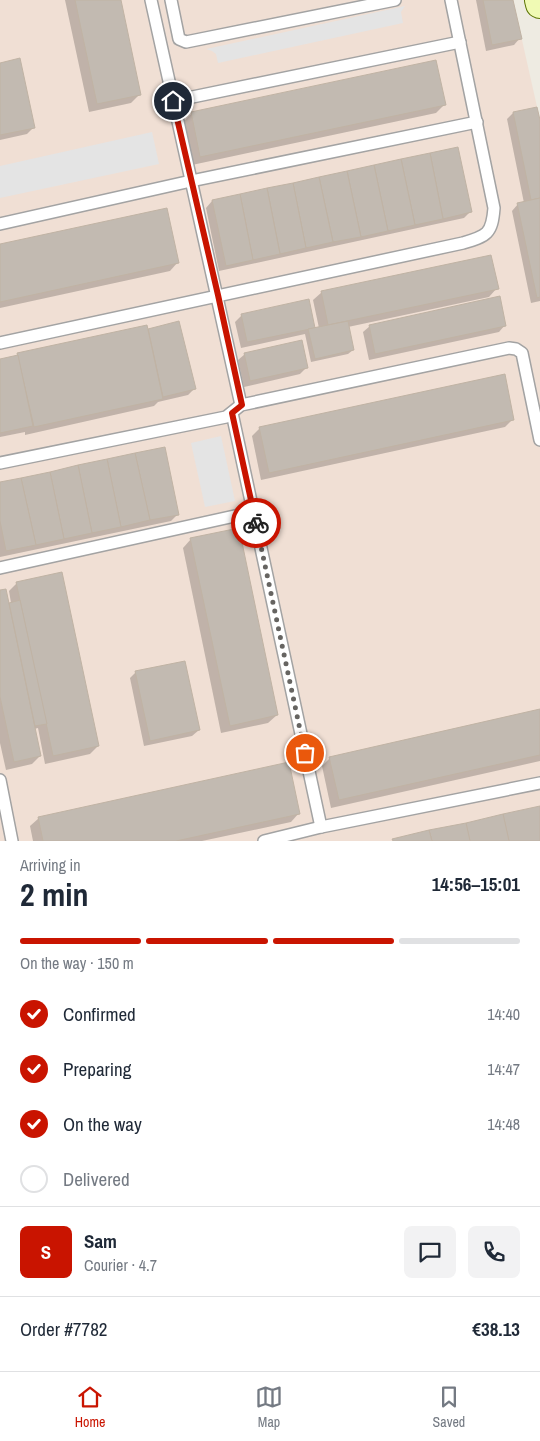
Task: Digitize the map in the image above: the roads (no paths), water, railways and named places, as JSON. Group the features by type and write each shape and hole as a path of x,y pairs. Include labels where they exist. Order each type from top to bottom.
{"lane":[{"path":"151,0 242,405"},
{"path":"171,0 179,39 186,42 395,0"},
{"path":"0,343 462,243 480,238 488,233 493,224 494,208 478,122 451,0"},
{"path":"173,101 460,42"},
{"path":"0,224 191,181 478,122"},
{"path":"0,463 226,417 242,405 501,350 516,349 522,353 540,440"},
{"path":"232,413 321,828"},
{"path":"0,568 253,512"},
{"path":"0,780 12,841"},
{"path":"264,841 540,783"}]}
